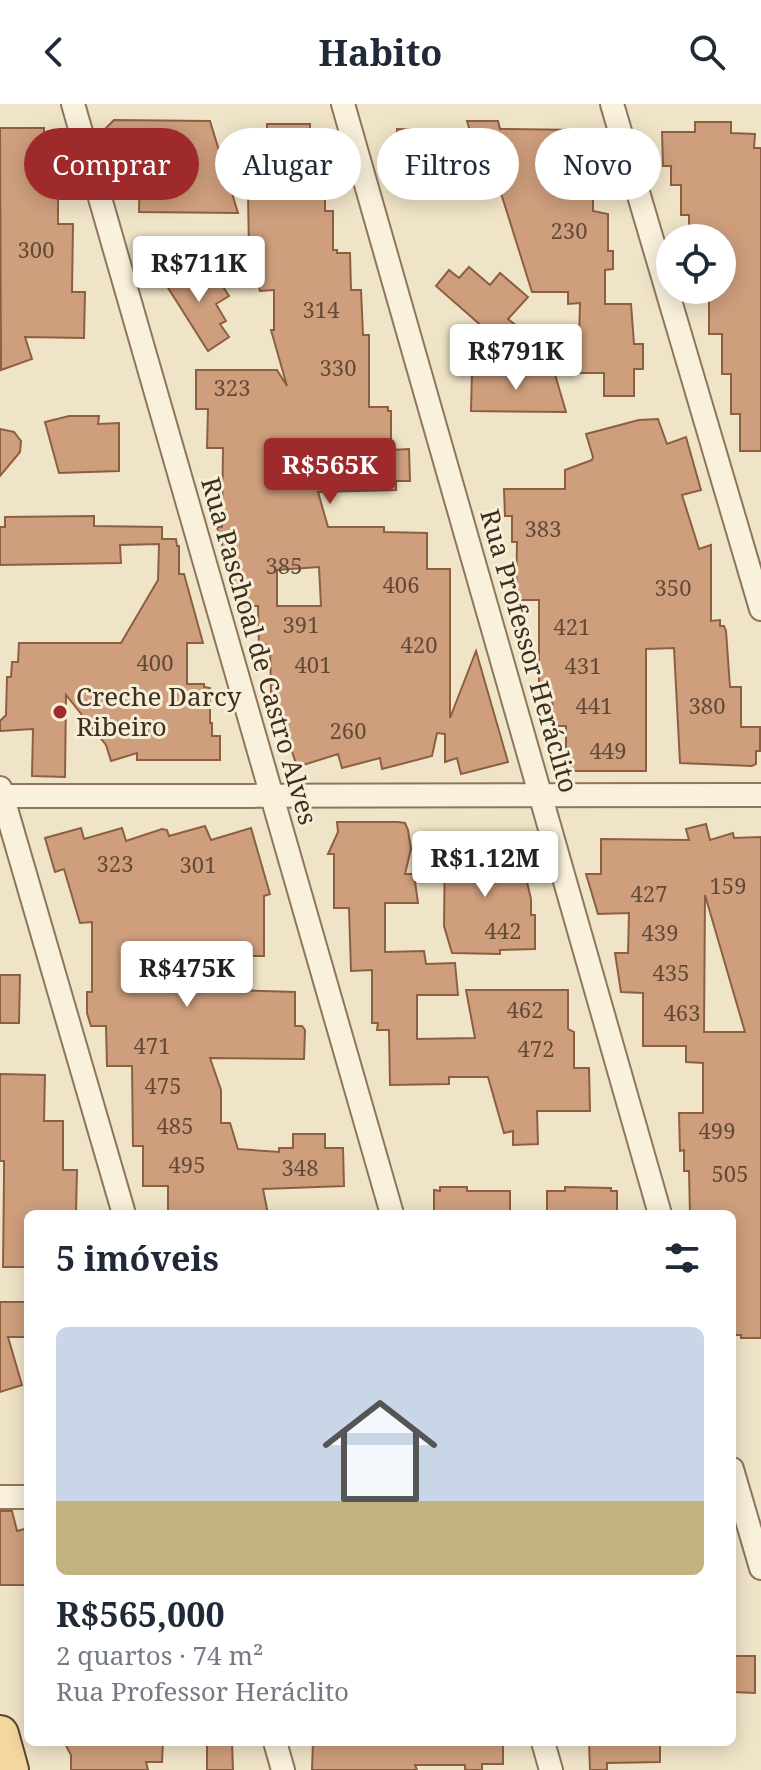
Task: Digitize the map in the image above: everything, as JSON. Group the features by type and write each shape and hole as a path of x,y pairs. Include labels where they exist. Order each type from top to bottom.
{"main road":[{"path":"0,1734 10,1770"}],"street":[{"name":"Rua Paschoal de Castro Alves","path":"73,104 391,1210"},
{"name":"Rua Professor Heráclito","path":"343,104 659,1210"},
{"path":"612,104 761,609"},
{"path":"123,1210 1,794 272,797 761,795"},
{"path":"736,1479 744,1498 761,1568"},
{"path":"0,1497 24,1497"},
{"path":"276,1746 283,1770"},
{"path":"544,1746 551,1770"}],"building":[{"path":"114,120 210,121 215,137 215,200 234,200 238,213 139,212 139,200 199,200 199,128 106,128"},
{"path":"467,121 498,121 500,128 469,128"},
{"path":"695,122 731,122 731,133 755,134 754,148 761,148 761,451 740,451 740,414 731,414 731,374 722,374 722,334 709,334 709,304 736,304 736,224 689,224 689,215 681,215 681,185 671,185 671,166 663,166 662,132 695,132"},
{"path":"267,124 310,124 310,128 267,128"},
{"path":"0,128 24,128 24,200 58,200 58,224 73,224 72,292 85,292 84,338 25,337 32,359 1,370"},
{"path":"519,129 535,129 535,200 593,200 593,211 608,214 608,251 613,251 613,269 605,270 605,304 631,304 634,344 643,344 643,369 634,369 634,396 604,396 604,373 574,373 580,303 568,304 568,292 532,292 503,200 519,200"},
{"path":"248,200 325,200 325,211 333,211 333,250 350,253 351,290 361,290 363,335 369,335 369,407 388,407 391,411 391,450 409,449 410,481 396,481 396,490 318,492 328,527 384,527 384,532 427,533 427,569 450,569 450,718 476,651 508,762 461,774 457,758 445,762 445,734 437,733 432,756 382,769 380,758 342,768 338,754 297,767 271,694 270,645 259,645 258,606 240,606 217,527 222,527 223,448 207,448 208,409 196,409 196,370 277,370 287,386 271,330 274,330 274,290 260,291 249,253","holes":["319,567 321,606 277,606 277,570"]},
{"path":"180,261 188,275 194,272 202,285 207,282 209,285 218,279 229,296 216,304 226,321 220,324 229,337 208,351 165,283 168,281 162,273"},
{"path":"469,267 490,285 500,273 528,297 508,319 518,327 501,348 482,333 485,329 436,286 449,270 459,278"},
{"path":"472,370 554,371 566,412 471,411"},
{"path":"69,416 99,416 98,424 119,423 119,471 59,473 45,422"},
{"path":"658,419 667,444 686,437 701,490 682,495 699,549 711,545 711,621 720,620 720,626 724,626 726,631 730,687 741,687 741,727 760,727 760,751 756,751 756,764 752,766 680,763 674,648 646,649 646,771 566,771 566,726 554,726 551,686 539,686 539,600 516,600 517,542 512,542 512,516 505,516 504,489 565,489 565,470 592,460 586,434 639,420"},
{"path":"0,429 14,432 21,441 20,452 0,476"},
{"path":"94,516 94,526 162,527 162,539 176,539 179,574 184,574 203,643 187,643 187,684 204,684 204,687 210,688 210,723 212,736 220,736 220,760 137,760 137,753 111,761 106,745 66,695 65,777 32,776 33,729 0,731 0,721 6,715 7,677 11,677 12,662 18,662 19,643 121,643 158,580 159,544 120,545 121,563 0,565 0,527 5,527 5,517"},
{"path":"337,822 398,822 405,823 408,830 411,849 405,874 414,874 418,903 385,903 385,952 424,951 426,964 455,963 458,995 417,995 417,1039 475,1038 466,990 568,990 568,1029 574,1032 574,1068 589,1068 590,1111 537,1111 538,1144 513,1145 513,1131 504,1133 488,1077 449,1077 449,1084 390,1085 389,1030 377,1030 378,1023 372,1023 372,970 351,971 349,908 334,908 334,854 328,854 338,832"},
{"path":"706,824 710,840 733,833 734,838 761,837 761,1338 736,1335 736,1210 690,1210 689,1171 684,1171 684,1150 680,1151 679,1113 703,1113 703,1063 686,1062 686,1046 643,1046 643,993 621,992 615,953 628,953 629,913 598,914 586,874 601,874 601,839 689,840 686,829","holes":["705,895 745,1032 704,1032"]},
{"path":"205,826 211,840 251,828 270,894 264,896 264,956 228,956 228,942 177,943 180,951 164,951 164,988 295,992 295,1026 302,1026 305,1030 304,1059 210,1058 221,1090 221,1123 230,1123 238,1149 279,1152 279,1148 293,1148 293,1134 325,1134 325,1148 343,1148 344,1186 263,1189 267,1210 168,1210 168,1186 143,1186 143,1146 133,1146 132,1066 107,1066 106,1026 91,1026 87,1013 87,992 92,992 92,922 80,923 64,869 55,872 45,838 81,828 84,839 122,828 126,841 162,829 167,830 169,836"},
{"path":"448,839 508,839 508,843 512,843 512,882 527,882 531,915 535,915 535,949 500,950 500,954 452,953 444,926 445,843"},
{"path":"0,975 20,975 19,1023 0,1023"},
{"path":"0,1074 45,1075 44,1121 63,1121 63,1170 77,1170 76,1210 24,1210 24,1267 3,1267 4,1161 0,1161"},
{"path":"440,1187 467,1187 467,1191 510,1191 510,1210 434,1210 434,1190 440,1191"},
{"path":"565,1187 611,1188 611,1191 617,1191 617,1210 547,1210 547,1191 565,1191"},
{"path":"0,1302 24,1302 24,1337 8,1337 22,1385 0,1392"},
{"path":"0,1511 12,1511 17,1531 24,1529 24,1585 0,1585"},
{"path":"736,1656 755,1656 755,1693 736,1692"},
{"path":"66,1746 163,1746 162,1762 146,1762 148,1770 71,1770 71,1755"},
{"path":"207,1746 232,1746 233,1770 207,1770"},
{"path":"313,1746 503,1746 503,1764 482,1764 482,1770 465,1770 465,1765 415,1765 417,1770 312,1770"},
{"path":"589,1746 660,1746 660,1762 607,1763 607,1770 590,1770"}],"place":[{"name":"Creche Darcy Ribeiro","path":"60,712"}]}
